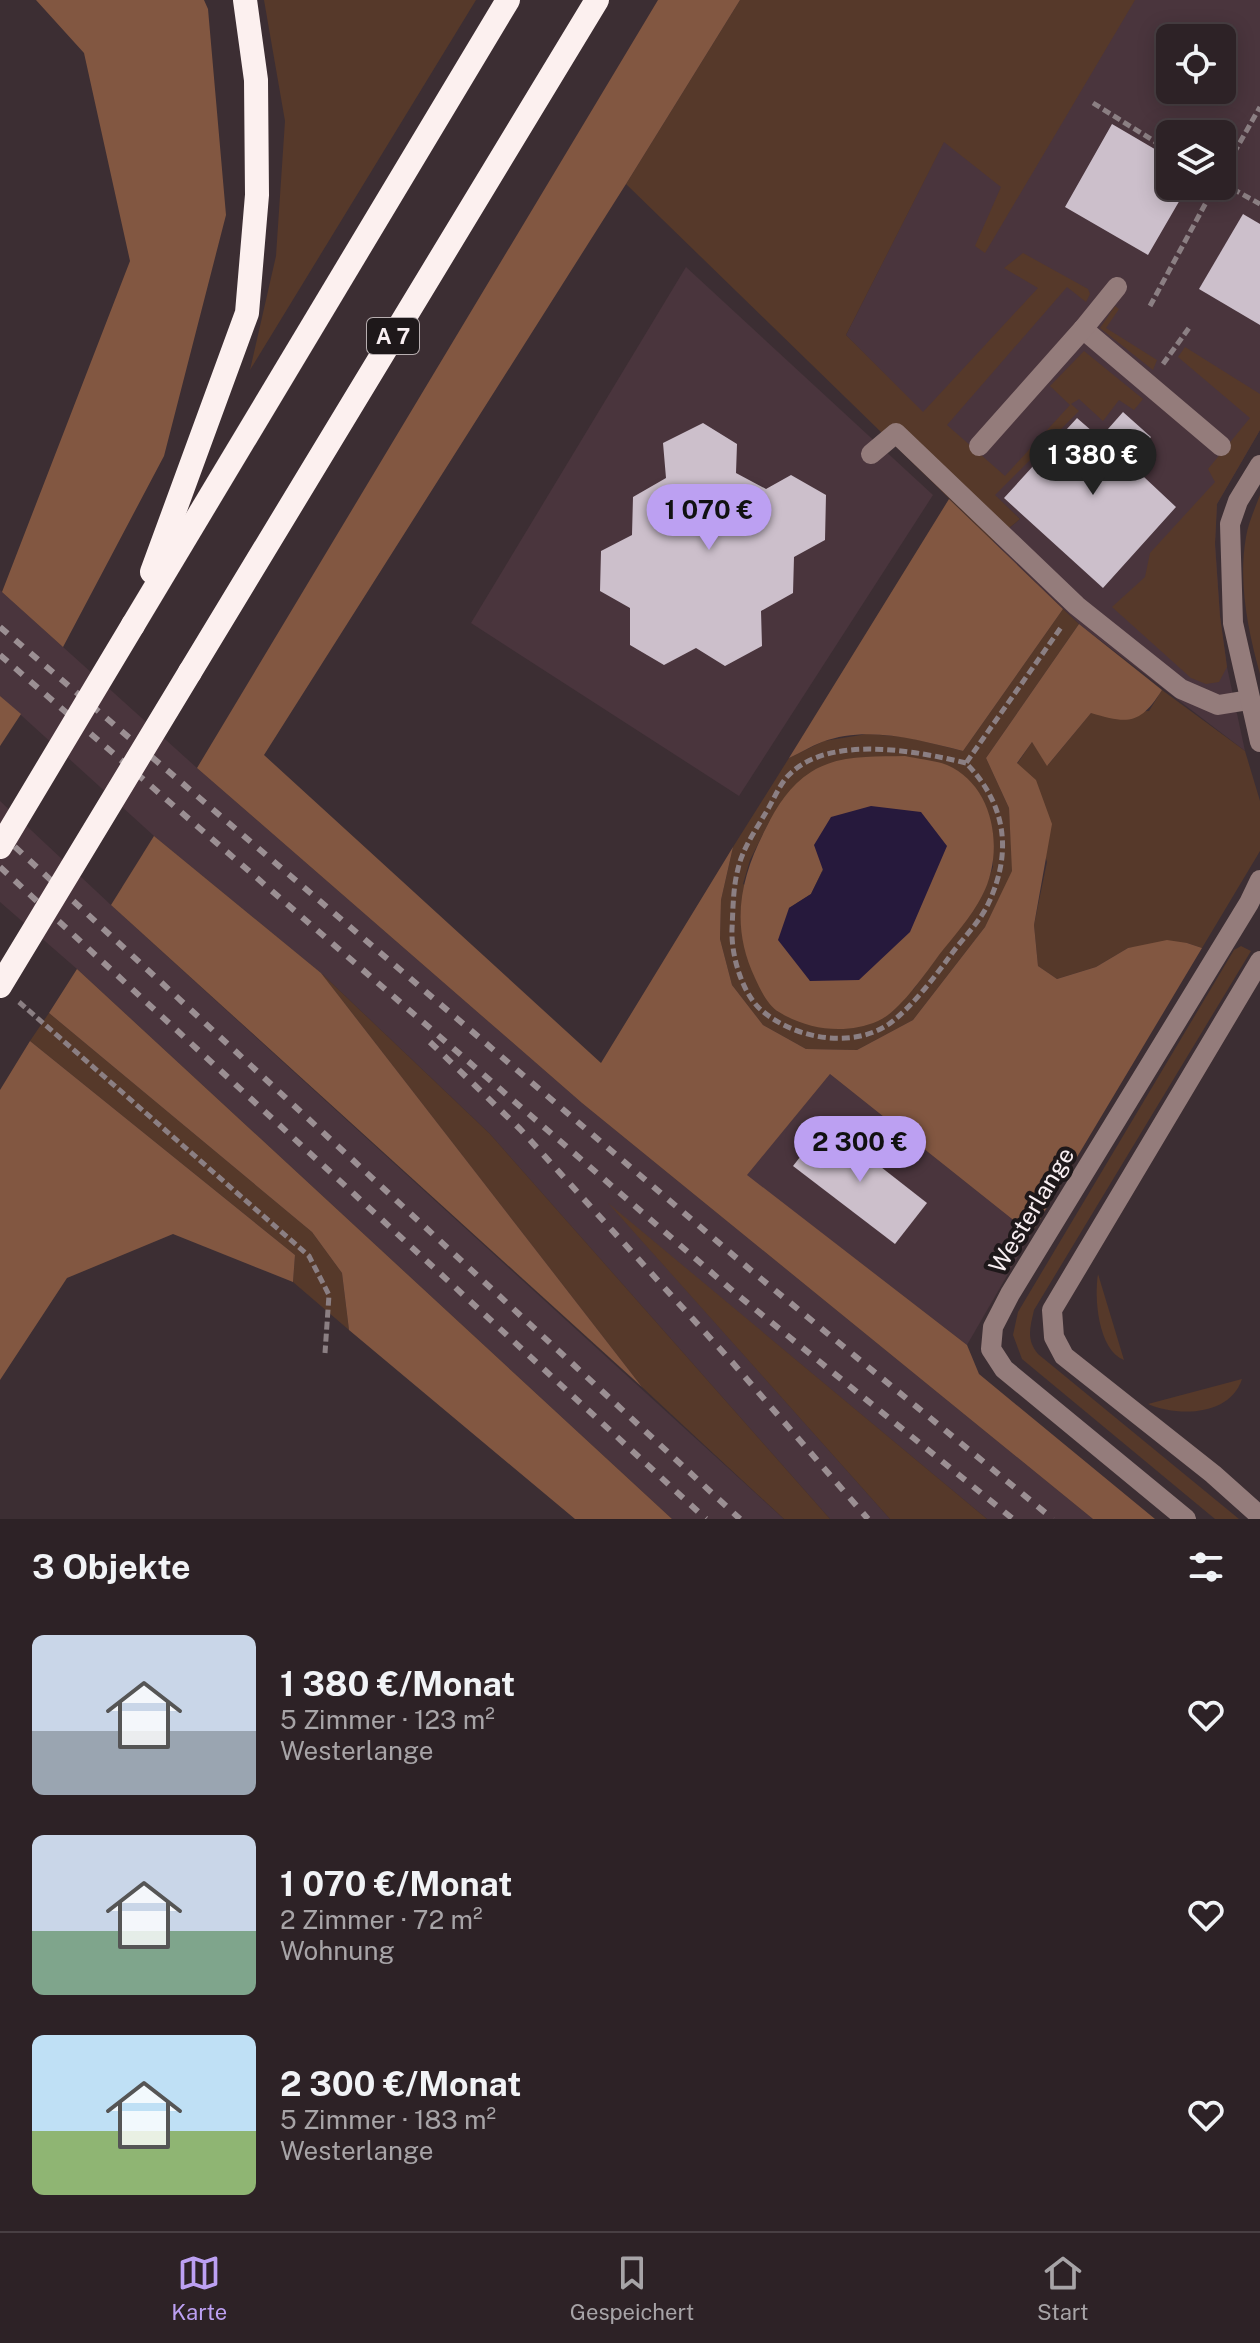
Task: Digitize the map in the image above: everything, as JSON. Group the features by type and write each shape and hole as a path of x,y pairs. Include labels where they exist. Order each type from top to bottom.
{"highway":[{"path":"133,625 247,313 257,195 256,80 245,0"},
{"path":"0,847 508,0"},
{"name":"A 7","path":"6,991 190,672 597,0"}],"street":[{"path":"979,446 1117,287"},
{"path":"1083,329 1221,446"},
{"path":"871,454 896,433 1077,606 1181,689 1218,705 1249,700"},
{"path":"1260,465 1238,501 1230,524 1233,623 1260,742"},
{"name":"Westerlange","path":"1186,1519 1004,1369 991,1349 993,1327 1010,1294 1254,905 1260,880"},
{"path":"1260,961 1052,1310 1054,1337 1064,1356 1213,1474 1260,1516"}],"path":[{"path":"1093,103 1156,142"},
{"path":"1236,149 1260,107"},
{"path":"1236,191 1260,204"},
{"path":"1150,306 1207,200"},
{"path":"1149,385 1189,328"},
{"path":"966,763 1077,606"},
{"path":"888,748 966,763 984,782 1000,814 1002,861 989,904 932,980 889,1024 863,1036 840,1038 809,1034 778,1023 756,1005 740,974 731,945 738,868 786,777 810,760 850,751 888,748"},
{"path":"6,991 309,1256 329,1295 325,1353"}],"shaded area":[{"path":"36,0 204,0 208,9 226,215 164,456 63,647 2,592 130,261 84,53"},
{"path":"264,0 476,0 250,370 276,256 285,121"},
{"path":"658,0 740,0 264,755 601,1063 733,847 721,900 720,939 732,985 763,1025 806,1049 857,1050 913,1020 985,927 1012,871 1009,808 986,758 1079,624 1162,690 1147,710 1132,719 1115,719 1091,713 1047,766 1032,742 1017,763 1036,780 1052,824 1034,925 1038,966 1057,979 1096,967 1128,948 1167,940 1202,948 1031,1234 830,1074 747,1175 967,1345 979,1374 1155,1519 1093,1519 582,1103 197,768"},
{"path":"740,0 1135,0 985,253 975,246 1001,187 944,142 846,335 923,412 1038,288 1004,268 1023,253 1088,289 1090,294 1086,302 1067,287 947,425 1005,476 1070,405 1050,386 1084,351 1143,399 1134,410 1119,400 1103,421 1079,399 1071,404 1079,411 995,495 1020,519 993,541 626,184"},
{"path":"1039,0 1260,0 1260,430 1217,504 1215,542 1227,667 1245,751 1079,624 993,541 1020,519 994,495 922,412 846,335 944,141"},
{"path":"686,267 933,495 739,796 471,623"},
{"path":"1115,306 1119,309 1106,328 1157,360 1153,370 1100,328"},
{"path":"1185,347 1260,394 1260,430 1217,504 1215,545 1227,667 1219,682 1206,684 1191,678 1112,607 1145,577 1150,553 1215,482 1208,469 1250,418 1178,357"},
{"path":"1260,495 1260,674 1248,624 1243,571 1247,532"},
{"path":"949,499 1063,609 963,751 875,734 839,737 789,758"},
{"path":"0,590 197,768 582,1103 1093,1519 987,1519 614,1209 890,1519 830,1519 490,1134 321,973 154,836 0,696"},
{"path":"1063,609 1079,624 986,758 1009,808 1013,871 985,927 913,1020 857,1050 806,1049 763,1025 732,985 720,939 721,900 733,847 789,758 824,741 867,734 906,737 963,751","holes":["770,820 992,826 993,867 982,896 913,990 743,884 750,860"]},
{"path":"1162,690 1245,751 1260,801 1260,851 1202,948 1187,943 1128,948 1096,967 1057,979 1038,966 1034,925 1047,862 1017,764 1032,742 1048,765 1091,713 1149,711"},
{"path":"0,696 21,714 0,746"},
{"path":"905,756 947,765 976,788 985,804 994,841 989,879 968,919 894,1010 878,1021 853,1028 827,1028 802,1023 771,1006 747,958 741,902 750,865 775,812 803,777 822,766 845,759","holes":["823,869 810,981 789,908 811,894"]},
{"path":"0,801 784,1519 672,1519 77,969 0,902"},
{"path":"871,806 921,812 947,846 910,932 859,980 810,981 778,940 789,908 811,894 823,870 814,845 831,817"},
{"path":"154,836 321,973 642,1387 111,905"},
{"path":"1241,946 1251,951 1034,1310 1030,1333 1038,1354 1239,1519 1215,1519 1022,1359 1013,1335 1018,1312 1234,950"},
{"path":"77,969 672,1519 575,1519 349,1330 342,1273 312,1232 49,1013"},
{"path":"321,973 490,1134 830,1519 784,1519 642,1387"},
{"path":"49,1013 312,1232 342,1273 349,1330 293,1282 295,1255 30,1041"},
{"path":"30,1041 295,1255 293,1282 173,1234 67,1278 0,1380 0,1090"},
{"path":"830,1074 1031,1234 967,1345 746,1175"},
{"path":"608,1203 987,1519 890,1519"},
{"path":"1098,1274 1124,1360 1108,1346 1103,1335 1098,1309"},
{"path":"1242,1379 1236,1391 1215,1407 1188,1412 1148,1404"}],"building":[{"path":"1112,124 1156,150 1156,200 1180,200 1148,255 1065,207"},
{"path":"1243,214 1260,224 1260,325 1199,289"},
{"path":"1123,412 1151,437 1128,462 1176,507 1103,588 1004,498 1077,418 1100,438"},
{"path":"703,423 737,444 736,473 766,489 791,475 826,495 825,540 794,557 793,593 761,611 762,646 725,666 696,648 664,665 630,645 630,608 600,591 601,551 632,535 633,497 666,478 663,443"},
{"path":"826,1124 927,1203 895,1244 793,1166"}],"railway":[{"path":"0,627 754,1273 1053,1519"},
{"path":"0,655 734,1292 1013,1519"},
{"path":"0,833 740,1519"},
{"path":"0,867 706,1519"},
{"path":"430,1042 520,1129 732,1362 868,1519"}]}
